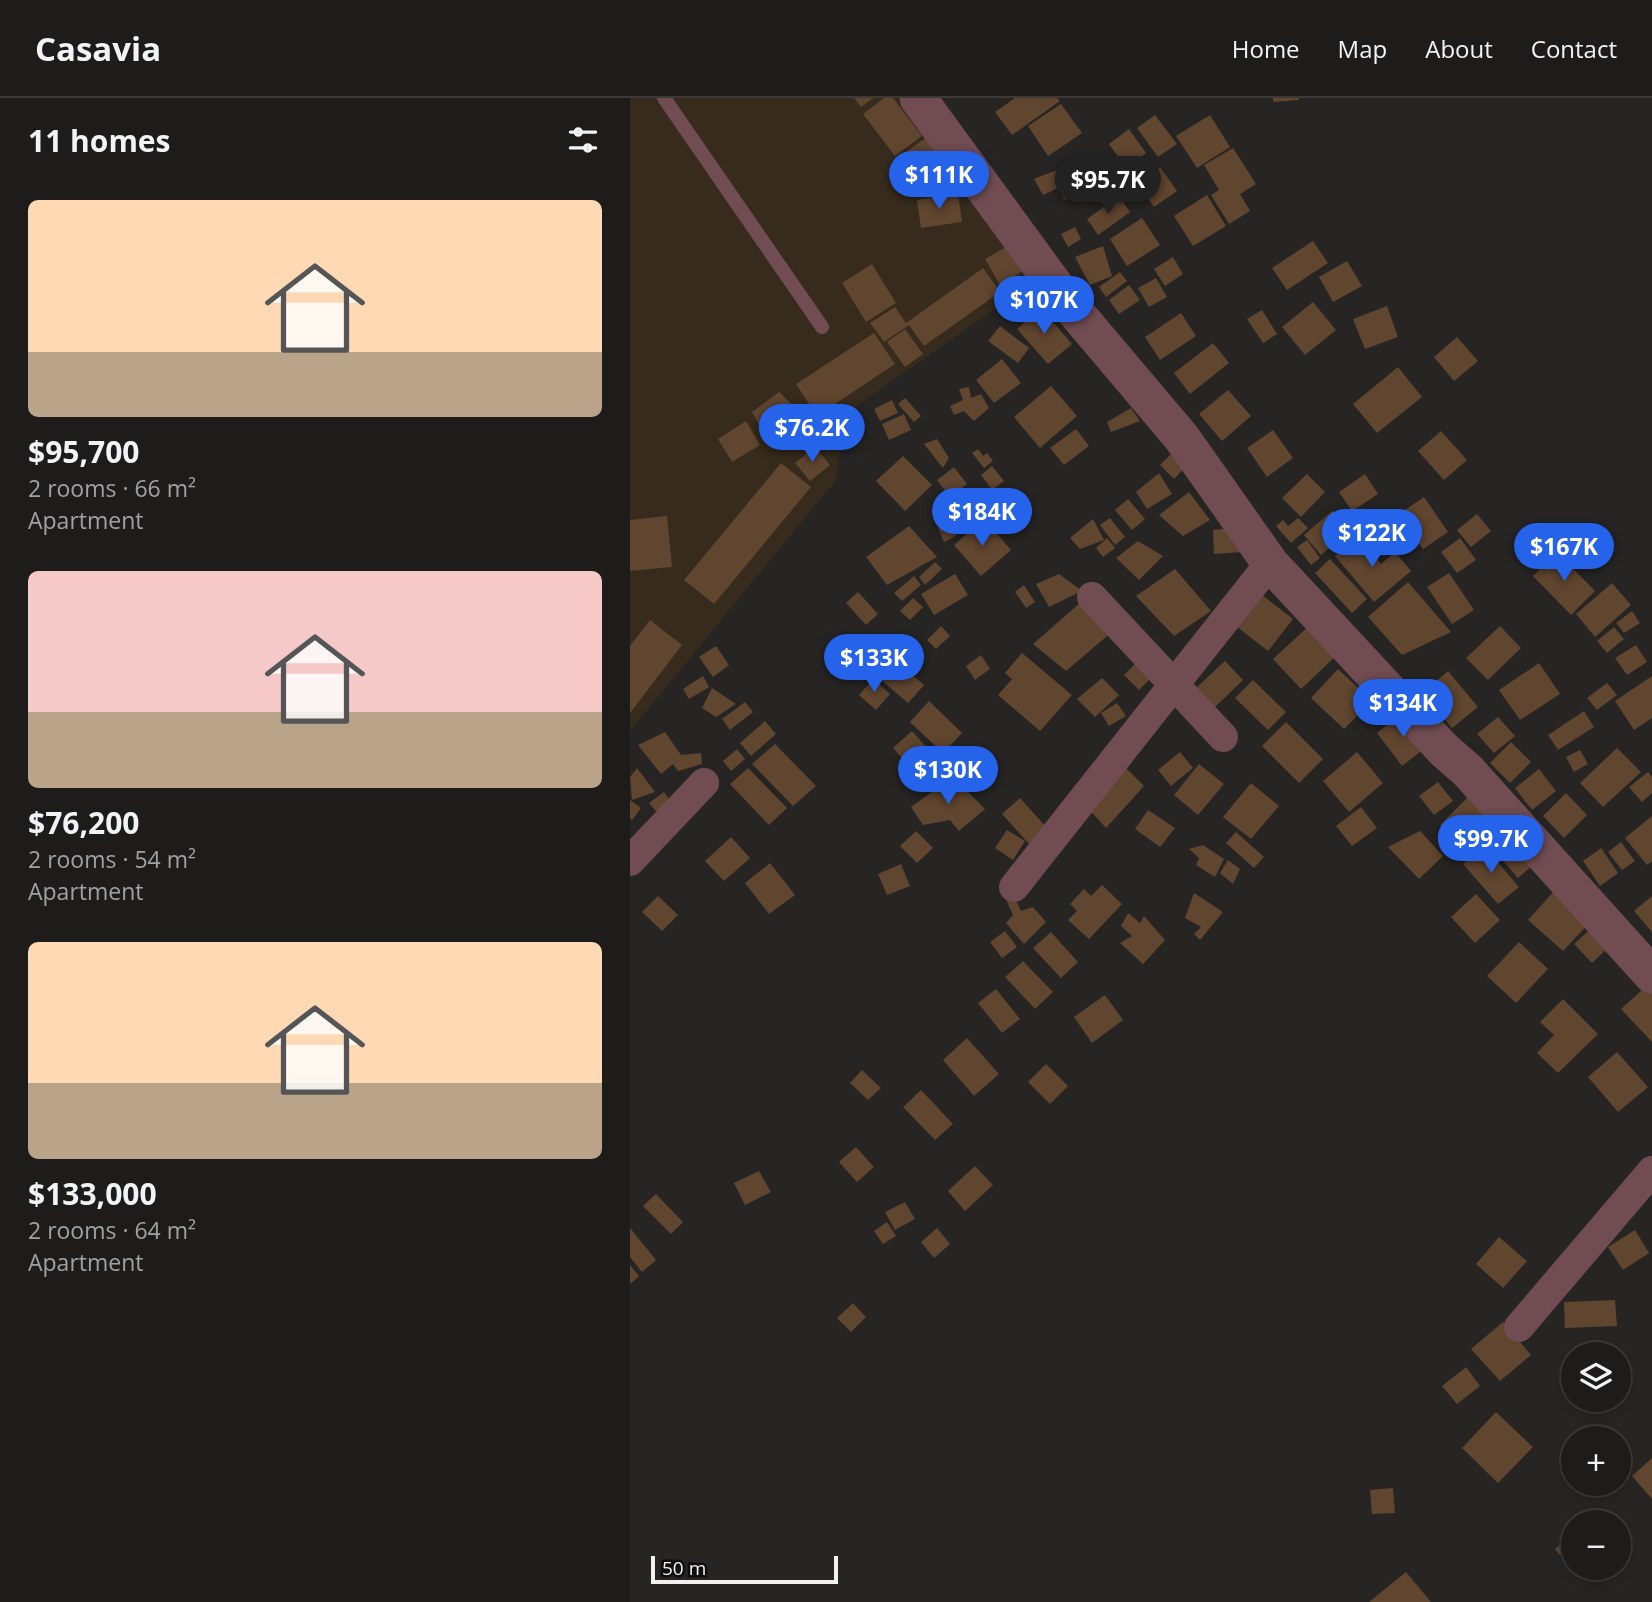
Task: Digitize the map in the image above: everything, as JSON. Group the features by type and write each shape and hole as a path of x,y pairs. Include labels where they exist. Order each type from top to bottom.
{"street":[{"path":"918,98 1067,302 1182,438 1270,563 1444,750 1468,771 1652,975"},
{"path":"1014,887 1270,563"},
{"path":"1092,597 1223,737"},
{"path":"630,861 704,783"},
{"path":"1519,1327 1652,1171"}],"lane":[{"path":"664,98 822,327"}],"shaded area":[{"path":"630,98 897,98 1036,280 845,414 836,480 630,731"}],"building":[{"path":"854,98 873,98 861,107"},
{"path":"884,98 893,98 922,136 895,156 863,114"},
{"path":"1015,98 1057,98 1060,101 1012,135 995,112"},
{"path":"1273,98 1299,98 1299,100 1273,102"},
{"path":"1061,104 1082,133 1048,156 1028,126"},
{"path":"1155,115 1177,144 1158,157 1137,128"},
{"path":"1210,115 1230,147 1197,168 1176,136"},
{"path":"1129,129 1146,153 1126,168 1109,144"},
{"path":"927,137 947,164 916,186 896,159"},
{"path":"1233,148 1256,184 1240,194 1250,211 1229,224 1211,195 1219,190 1204,165"},
{"path":"1072,164 1084,190 1064,200 1058,188 1043,195 1034,179"},
{"path":"1160,167 1177,191 1154,207 1137,183"},
{"path":"1103,172 1113,191 1096,200 1086,181"},
{"path":"958,194 962,222 921,228 917,200"},
{"path":"1207,195 1226,226 1193,246 1174,216"},
{"path":"1119,196 1130,212 1098,235 1087,219"},
{"path":"1142,218 1160,245 1127,266 1110,239"},
{"path":"1075,227 1081,239 1068,247 1061,234"},
{"path":"1313,241 1328,263 1287,290 1272,268"},
{"path":"1013,243 1028,268 1000,285 985,259"},
{"path":"1103,246 1112,276 1090,285 1075,257"},
{"path":"1173,257 1183,274 1165,286 1154,269"},
{"path":"1347,261 1362,286 1333,302 1319,277"},
{"path":"872,264 896,303 866,322 842,283"},
{"path":"983,268 1000,292 924,346 909,325 884,342 870,323 895,307 906,323"},
{"path":"1120,272 1127,281 1106,297 1099,287"},
{"path":"1156,278 1167,297 1149,307 1138,288"},
{"path":"1129,285 1140,300 1119,314 1109,300"},
{"path":"1313,302 1336,330 1305,355 1282,327"},
{"path":"1387,306 1398,337 1365,349 1353,319"},
{"path":"1041,308 1072,344 1048,364 1017,329"},
{"path":"1262,310 1277,334 1263,343 1247,319"},
{"path":"1181,313 1196,336 1160,360 1145,337"},
{"path":"1000,326 1029,348 1018,363 988,341"},
{"path":"905,329 923,354 905,367 887,342"},
{"path":"874,333 895,364 817,416 796,384"},
{"path":"1457,337 1478,361 1454,381 1434,357"},
{"path":"1213,343 1229,363 1190,394 1174,373"},
{"path":"1002,359 1021,383 994,403 976,380"},
{"path":"1398,367 1422,397 1377,433 1353,404"},
{"path":"1051,386 1077,416 1040,448 1014,417"},
{"path":"969,387 971,398 981,394 989,408 974,421 964,411 954,415 950,406 963,400 959,389"},
{"path":"1228,390 1251,416 1222,441 1199,414"},
{"path":"779,392 804,416 765,435 752,412"},
{"path":"905,398 921,416 914,422 898,404"},
{"path":"892,400 898,413 880,421 874,409"},
{"path":"1131,408 1140,421 1111,432 1107,422"},
{"path":"904,414 911,430 889,440 882,424"},
{"path":"746,421 760,445 732,462 718,439"},
{"path":"1076,429 1089,446 1064,465 1050,448"},
{"path":"1273,430 1293,458 1267,477 1247,448"},
{"path":"1441,431 1467,460 1444,480 1418,451"},
{"path":"937,439 949,458 943,468 924,444"},
{"path":"1179,446 1193,459 1174,479 1160,465"},
{"path":"815,447 830,465 810,481 795,463"},
{"path":"978,449 983,456 987,453 993,461 984,468 972,453"},
{"path":"903,456 932,485 905,511 876,481"},
{"path":"781,463 811,487 714,604 684,580"},
{"path":"992,466 1004,481 992,490 981,475"},
{"path":"954,467 967,484 950,497 937,480"},
{"path":"1159,473 1172,494 1147,509 1136,492"},
{"path":"1307,474 1325,492 1301,517 1282,498"},
{"path":"1365,474 1378,494 1352,511 1339,492"},
{"path":"977,489 991,508 982,515 968,496"},
{"path":"1189,492 1210,520 1183,536 1159,515"},
{"path":"1424,497 1448,532 1423,549 1399,514"},
{"path":"965,499 979,518 960,532 946,513"},
{"path":"1128,499 1145,519 1132,530 1115,510"},
{"path":"1332,511 1349,531 1321,555 1304,535"},
{"path":"1477,514 1491,531 1471,547 1457,530"},
{"path":"667,516 672,567 630,571 630,520"},
{"path":"1110,518 1125,537 1115,545 1100,525"},
{"path":"1298,518 1308,528 1291,543 1276,526 1283,520 1288,526"},
{"path":"984,519 1011,550 981,576 954,545"},
{"path":"1093,519 1104,540 1080,549 1070,538"},
{"path":"951,523 956,536 944,542 938,528"},
{"path":"909,526 937,557 887,585 866,557"},
{"path":"1242,527 1243,552 1214,554 1213,530"},
{"path":"1359,537 1381,564 1395,552 1411,571 1374,602 1335,556"},
{"path":"1107,538 1115,548 1103,557 1096,548"},
{"path":"1460,538 1476,560 1457,573 1441,552"},
{"path":"1307,540 1320,558 1311,565 1297,547"},
{"path":"1138,541 1163,556 1139,580 1116,558"},
{"path":"1557,552 1595,591 1571,615 1533,576"},
{"path":"1330,559 1367,599 1352,613 1315,573"},
{"path":"935,562 942,569 925,585 919,577"},
{"path":"1175,569 1211,611 1174,636 1136,596"},
{"path":"1449,573 1474,610 1452,624 1427,587"},
{"path":"955,574 968,595 934,615 921,594"},
{"path":"1059,574 1082,591 1049,607 1036,584"},
{"path":"914,576 921,585 902,601 894,593"},
{"path":"1408,582 1451,632 1402,655 1368,617"},
{"path":"1612,583 1631,605 1595,637 1576,614"},
{"path":"1024,585 1035,602 1026,608 1015,592"},
{"path":"1253,588 1293,619 1268,651 1228,620"},
{"path":"858,592 878,614 866,625 846,603"},
{"path":"913,598 923,607 910,620 900,611"},
{"path":"1081,602 1113,631 1066,671 1033,644"},
{"path":"1632,611 1640,623 1624,633 1616,623"},
{"path":"650,620 682,645 630,713 630,646"},
{"path":"1310,625 1337,655 1301,689 1273,659"},
{"path":"941,626 950,636 936,649 927,640"},
{"path":"1500,626 1521,648 1488,680 1466,658"},
{"path":"1614,627 1624,639 1607,653 1597,641"},
{"path":"1636,645 1647,662 1627,675 1615,658"},
{"path":"716,646 729,665 713,677 699,657"},
{"path":"885,651 892,664 875,673 868,660"},
{"path":"1022,653 1072,695 1040,731 998,695 1012,679 1005,673"},
{"path":"981,655 990,669 975,680 966,666"},
{"path":"1141,658 1156,673 1139,690 1124,675"},
{"path":"1225,661 1243,680 1214,708 1196,688"},
{"path":"897,662 924,685 908,703 881,680"},
{"path":"1539,663 1560,694 1520,720 1499,690"},
{"path":"1338,669 1372,701 1344,729 1311,698"},
{"path":"1448,671 1478,707 1452,728 1422,693"},
{"path":"703,676 709,687 689,699 683,689"},
{"path":"1652,676 1652,718 1634,730 1615,701"},
{"path":"1102,678 1119,695 1095,717 1077,699"},
{"path":"873,679 890,694 876,710 859,695"},
{"path":"1253,680 1286,712 1268,730 1235,698"},
{"path":"1607,683 1617,695 1597,710 1587,698"},
{"path":"712,688 736,704 716,717 702,708"},
{"path":"929,701 962,733 943,753 910,722"},
{"path":"745,702 753,712 730,730 722,719"},
{"path":"1117,703 1126,716 1109,726 1101,713"},
{"path":"1584,711 1594,727 1558,750 1548,735"},
{"path":"1403,712 1429,745 1402,766 1377,733"},
{"path":"1498,717 1515,736 1494,753 1477,734"},
{"path":"765,721 776,734 751,756 740,743"},
{"path":"1286,722 1323,759 1299,783 1262,746"},
{"path":"912,731 937,759 918,776 893,748"},
{"path":"665,732 681,755 701,753 702,764 678,771 673,764 661,774 638,745"},
{"path":"1511,742 1531,762 1510,783 1490,763"},
{"path":"775,744 816,786 793,806 752,764"},
{"path":"1617,748 1641,772 1603,807 1580,783"},
{"path":"737,749 745,759 731,771 723,761"},
{"path":"1580,750 1588,764 1574,772 1566,757"},
{"path":"1180,752 1193,768 1171,786 1158,770"},
{"path":"1357,752 1383,783 1349,812 1323,781"},
{"path":"1120,762 1144,786 1106,828 1086,806"},
{"path":"1199,764 1224,784 1198,815 1174,795"},
{"path":"637,768 655,792 632,800 630,777"},
{"path":"748,768 787,808 769,825 730,784"},
{"path":"1539,769 1556,791 1532,810 1515,788"},
{"path":"1648,772 1652,777 1652,793 1642,802 1629,787"},
{"path":"953,777 985,809 959,831 950,820 923,825 911,807"},
{"path":"1438,782 1453,801 1434,815 1419,796"},
{"path":"1251,783 1279,806 1251,839 1223,817"},
{"path":"664,792 673,804 659,815 649,803"},
{"path":"1566,793 1587,815 1564,838 1543,816"},
{"path":"1470,795 1491,817 1461,846 1440,825"},
{"path":"1020,798 1047,828 1029,844 1002,814"},
{"path":"630,800 641,808 632,820 630,818"},
{"path":"1361,807 1377,828 1352,846 1336,826"},
{"path":"1148,810 1175,828 1160,847 1135,829"},
{"path":"1652,816 1652,861 1647,865 1625,838"},
{"path":"1501,817 1540,859 1518,878 1481,835"},
{"path":"1007,830 1025,841 1013,860 995,848"},
{"path":"916,831 933,848 917,863 900,846"},
{"path":"1420,831 1443,856 1419,879 1388,847"},
{"path":"1236,832 1264,857 1254,868 1226,843"},
{"path":"731,837 750,858 724,881 705,861"},
{"path":"1621,842 1635,861 1622,870 1608,852"},
{"path":"1203,845 1224,859 1215,877 1196,865 1199,858 1189,849"},
{"path":"1484,846 1519,887 1498,904 1463,864"},
{"path":"1601,848 1618,873 1600,886 1583,861"},
{"path":"1228,860 1240,869 1233,884 1220,873"},
{"path":"770,863 795,895 769,914 745,883"},
{"path":"901,864 910,886 887,895 878,874"},
{"path":"1102,885 1122,904 1089,939 1068,920 1077,911 1070,904 1084,889 1091,896"},
{"path":"1555,890 1590,922 1563,951 1528,920"},
{"path":"1194,893 1223,912 1200,940 1194,934 1201,927 1185,918"},
{"path":"1013,894 1021,911 1033,907 1046,922 1024,944 1006,923 1013,915 1005,897"},
{"path":"1476,894 1500,920 1475,943 1451,917"},
{"path":"658,896 678,915 662,931 642,912"},
{"path":"1652,896 1652,932 1634,911"},
{"path":"1128,913 1140,923 1144,916 1165,940 1143,964 1120,943 1132,936 1121,926"},
{"path":"1595,925 1612,944 1592,963 1574,944"},
{"path":"1005,931 1017,947 1002,958 990,942"},
{"path":"1051,932 1078,962 1061,978 1033,948"},
{"path":"1519,942 1548,969 1516,1003 1487,976"},
{"path":"1023,961 1053,992 1035,1009 1005,977"},
{"path":"1652,981 1652,1042 1621,1009"},
{"path":"996,989 1020,1019 1002,1033 978,1003"},
{"path":"1105,995 1123,1020 1092,1043 1074,1017"},
{"path":"1563,999 1598,1034 1558,1073 1537,1053 1554,1035 1540,1022"},
{"path":"967,1038 999,1074 974,1096 943,1060"},
{"path":"1617,1052 1648,1087 1618,1112 1588,1077"},
{"path":"1046,1064 1068,1086 1050,1104 1028,1082"},
{"path":"862,1070 881,1088 868,1100 850,1083"},
{"path":"921,1090 953,1124 935,1140 903,1107"},
{"path":"856,1147 874,1167 857,1182 839,1162"},
{"path":"975,1166 993,1185 965,1211 948,1191"},
{"path":"759,1171 771,1192 745,1205 734,1183"},
{"path":"656,1194 683,1222 671,1234 643,1206"},
{"path":"905,1202 915,1219 895,1230 885,1212"},
{"path":"887,1222 896,1236 883,1244 874,1231"},
{"path":"630,1228 656,1260 642,1272 630,1257"},
{"path":"937,1228 950,1244 934,1258 921,1242"},
{"path":"1635,1230 1649,1253 1623,1270 1608,1247"},
{"path":"1499,1237 1527,1261 1503,1288 1476,1264"},
{"path":"630,1265 639,1276 630,1284"},
{"path":"1615,1300 1617,1326 1565,1328 1564,1302"},
{"path":"853,1303 866,1317 851,1332 837,1318"},
{"path":"1503,1322 1531,1355 1500,1381 1471,1349"},
{"path":"1466,1367 1480,1386 1457,1404 1442,1386"},
{"path":"1496,1412 1533,1447 1498,1483 1462,1448"},
{"path":"1652,1458 1652,1499 1632,1476"},
{"path":"1393,1488 1395,1513 1372,1514 1370,1490"},
{"path":"1561,1544 1561,1556 1555,1549"},
{"path":"1406,1572 1431,1602 1369,1602"}]}
